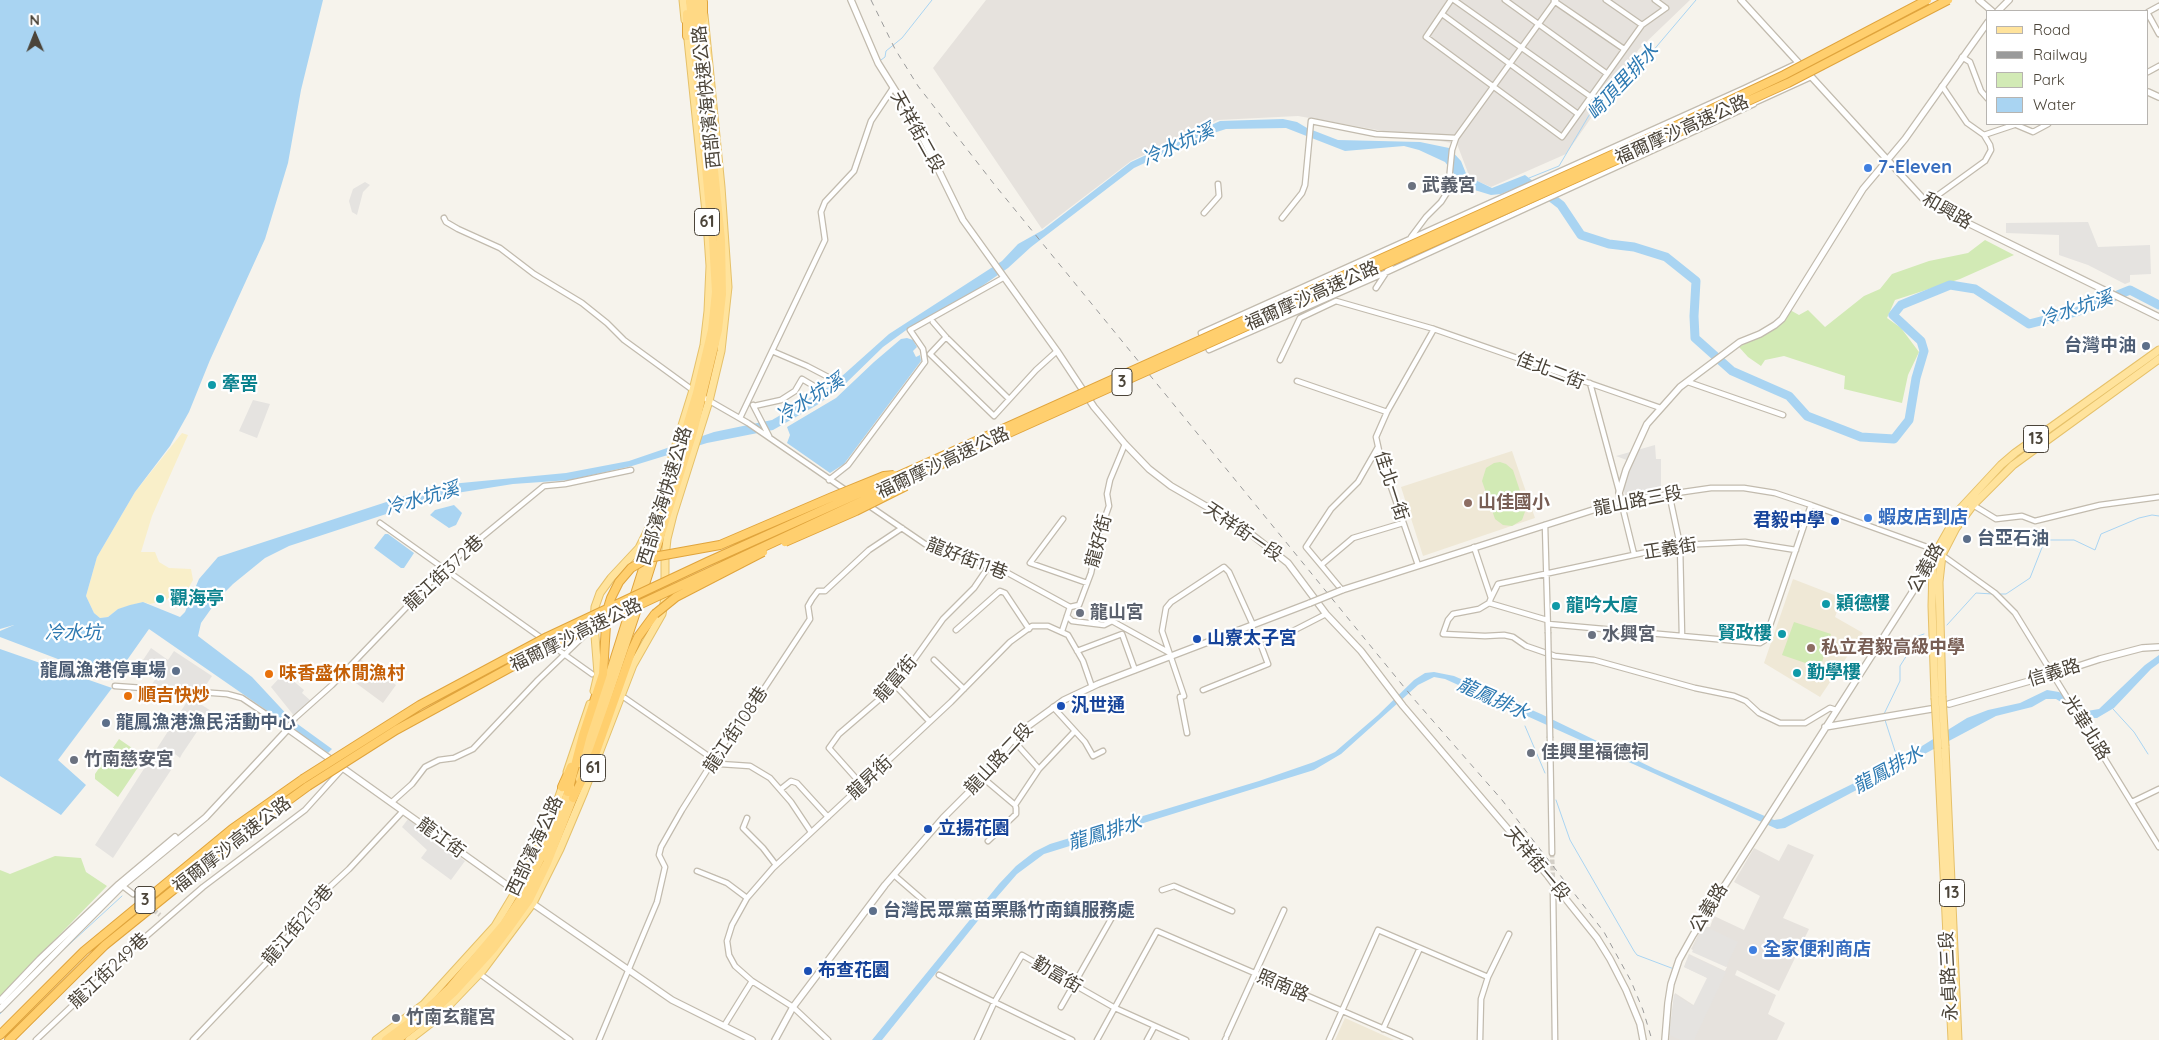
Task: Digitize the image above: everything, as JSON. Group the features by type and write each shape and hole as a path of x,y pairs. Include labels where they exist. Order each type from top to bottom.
{"highway":[{"path":"686,0 687,36"},
{"name":"西部濱海快速公路","path":"568,792 636,612 685,459 696,431 700,395 712,330 716,292 713,241 686,0"},
{"name":"福爾摩沙高速公路","path":"0,1035 92,945 232,829 376,730 420,705 547,637 901,475 1665,131 1784,75 1927,0"},
{"name":"福爾摩沙高速公路","path":"8,1040 105,945 226,847 308,786 396,730 544,649 1002,436 1788,83 1948,0"},
{"name":"西部濱海快速公路","path":"397,1040 426,1018 454,992 493,949 547,863 568,792 602,699 680,438 700,395 718,330 722,294 721,240 705,83 701,1"},
{"path":"568,792 596,752 632,650 638,637 655,614 676,598 768,549 856,511 1002,436"},
{"path":"568,792 583,735 603,674 606,625 611,598 619,582 631,568 648,558 720,545 884,476 901,475"},
{"name":"西部濱海快速公路","path":"386,1040 424,1012 448,989 489,943 525,898"},
{"path":"407,1040 426,1018"}],"main road":[{"name":"61","path":"700,395 721,351 728,287 721,187 701,1"},
{"name":"61","path":"687,36 710,266 708,312 700,395"},
{"name":"公義路","path":"2065,423 2159,350"},
{"name":"公義路","path":"1939,553 1961,508 1970,503 2001,465 2159,359"},
{"name":"西部濱海公路","path":"407,1040 435,1020 480,974 525,898 560,849 633,665 662,614 665,598 664,558 692,454 696,431"},
{"name":"西部濱海公路","path":"376,1040 424,1004 495,926 525,898 548,828 568,792 596,686 598,660 594,628 595,608 600,593 611,578 639,548 652,522 672,464"},
{"name":"永貞路三段","path":"1939,553 1932,580 1939,697 1952,1040"},
{"name":"永貞路三段","path":"1941,748 1958,1040"}],"street":[{"name":"天祥街二段","path":"850,0 878,63 926,143 963,220 1002,276"},
{"path":"1591,97 1453,0 1426,38 1492,88 1562,137 1591,97 1606,73 1642,25 1666,8 1655,0"},
{"path":"1505,0 1606,73"},
{"path":"1376,288 1426,216 1448,191 1452,150 1456,138 1554,0 1624,49"},
{"path":"1606,0 1642,25"},
{"name":"和興路","path":"1741,0 1927,203 2159,317"},
{"path":"1979,0 1991,10"},
{"path":"1999,10 2009,0"},
{"path":"1442,14 1578,114"},
{"path":"2149,15 2159,34"},
{"path":"1634,554 1619,493 1635,448 1647,424 1680,387 1740,342 1775,325 1782,319 1851,207 1924,113 1986,25"},
{"path":"1962,57 1970,62 1981,91 1986,97"},
{"path":"1798,63 1201,333 1209,350 1385,273 1811,77"},
{"path":"1927,203 1985,161 1990,150 1990,145 1984,135 1967,123 1942,86"},
{"path":"740,418 825,240 820,212 825,202 854,171 871,121 893,88"},
{"path":"1745,88 1754,104"},
{"path":"1282,218 1302,193 1305,185 1311,121 1376,134 1456,138"},
{"path":"1984,135 2011,125"},
{"path":"2016,125 2034,132 2046,125"},
{"path":"1605,151 1614,168"},
{"path":"1204,213 1219,196 1218,184"},
{"path":"1517,190 1526,208"},
{"name":"龍好街11巷","path":"444,218 446,222 458,229 500,248 534,274 582,304 607,323 624,340 700,395 768,435 830,480 925,544 1006,572 1070,608"},
{"path":"1426,232 1435,250"},
{"path":"830,480 848,465 925,362 923,349 910,330 1002,276 1057,351 1036,370 994,416 930,354 946,337"},
{"path":"1324,278 1334,295"},
{"name":"佳北二街","path":"1280,360 1300,318 1336,301 1434,330 1590,383 1619,493"},
{"path":"1259,307 1268,324"},
{"path":"933,322 1009,399"},
{"name":"佳北一街","path":"1418,565 1376,437 1387,412 1434,330"},
{"path":"772,351 832,379"},
{"name":"天祥街一段","path":"1057,351 1094,407 1149,469 1171,486 1242,526 1288,563 1326,614 1361,651 1403,706 1548,876 1555,889 1598,938 1629,999 1640,1024 1643,1040"},
{"path":"754,406 781,400 794,391 802,379 819,389"},
{"path":"1297,381 1387,412"},
{"path":"1688,382 1784,415"},
{"path":"1590,383 1660,408"},
{"path":"749,399 768,435"},
{"name":"龍好街","path":"1062,631 1070,608 1079,605 1092,568 1090,560 1109,506 1107,494 1110,480 1125,444"},
{"path":"1342,590 1306,547 1331,509 1358,482 1378,447"},
{"name":"龍江街372巷","path":"288,728 295,718 332,686 443,569 544,486 565,484 631,470"},
{"name":"龍山路三段","path":"1310,603 1342,590 1418,565 1621,501 1711,488 1744,488 1775,493 1939,553"},
{"path":"1670,493 1680,545 1682,636"},
{"path":"1970,503 1996,519 2022,516 2035,521 2100,505 2159,497"},
{"path":"1490,601 1548,622 1760,644 1765,640 1811,505"},
{"path":"1063,519 1030,563 1087,582"},
{"path":"380,523 592,674"},
{"path":"1321,565 1353,538 1403,523"},
{"path":"1545,525 1552,853"},
{"name":"龍江街108巷","path":"599,1040 657,902 665,867 659,855 661,847 682,810 744,712 756,701 810,619 808,606 818,591 825,591 869,550 902,528"},
{"name":"正義街","path":"1490,601 1498,584 1680,545 1745,542 1796,550"},
{"path":"1474,547 1490,601"},
{"name":"光華北路","path":"1939,553 1995,593 2015,613 2159,847"},
{"name":"公義路","path":"1665,1040 1668,1003 1674,974 1693,935 1825,727 1939,553"},
{"name":"龍富街","path":"862,785 829,748 839,734 895,685 943,619 974,588 989,566"},
{"path":"1187,734 1180,697 1184,696 1162,631 1166,608 1224,567 1229,572 1253,625"},
{"path":"956,630 1000,591 1005,594 1029,629 1032,626 1048,626 1068,635 1092,686"},
{"path":"1490,601 1479,609 1453,614 1448,620 1443,634 1485,636 1504,634 1513,637 1526,646 1555,656 1594,660 1695,688 1734,696 1746,701 1760,713 1780,723 1805,723 1830,708 1836,710"},
{"name":"龍山路二段","path":"774,1040 793,1007 894,875 943,818 983,778 1013,740 1053,707 1092,686 1169,655 1235,633 1310,603"},
{"path":"1235,633 1259,640 1289,633 1326,614"},
{"path":"1067,616 1072,620 1104,625 1112,621 1169,655"},
{"path":"393,801 412,784 425,766 439,760 454,758 473,749 594,628"},
{"name":"龍昇街","path":"828,1040 793,1007 752,981 735,966 729,954 727,941 732,925 747,898 776,865 930,722 1010,642 1029,629"},
{"path":"1077,651 1122,634 1135,670"},
{"path":"1203,690 1268,664 1259,640"},
{"name":"信義路","path":"1949,704 2054,674 2100,658 2142,648 2159,647"},
{"path":"934,660 964,689"},
{"path":"895,685 930,722"},
{"name":"龍江街","path":"115,686 227,694 242,698 393,801 403,811 672,1000 752,1040"},
{"path":"625,698 714,761 725,765 750,766 770,778 781,789 811,832"},
{"path":"1053,707 1085,742 1093,756 1103,751"},
{"path":"1825,727 1931,709"},
{"path":"0,1001 40,959 155,853 213,808 288,728"},
{"path":"988,841 1016,814 1015,804 1039,769 1074,732"},
{"path":"1013,740 1039,769"},
{"name":"龍江街249巷","path":"36,1040 203,887 306,810 343,768"},
{"path":"983,778 1015,804"},
{"path":"781,789 791,781 797,783 828,816"},
{"path":"2132,802 2159,789"},
{"name":"龍江街215巷","path":"193,1040 272,957 320,895 349,869 403,811"},
{"path":"747,818 743,828 763,848 776,865"},
{"path":"698,871 726,883 747,898"},
{"path":"894,875 924,901"},
{"path":"121,885 132,894"},
{"path":"0,1009 121,885"},
{"path":"1162,890 1174,886 1232,911"},
{"path":"1555,889 1555,1040"},
{"path":"1061,1007 1119,905"},
{"path":"1226,1038 1284,910"},
{"path":"160,915 167,918"},
{"path":"1329,1040 1378,930 1488,977"},
{"name":"照南路","path":"1115,1008 1157,931 1410,1040"},
{"path":"1480,1040 1481,999 1488,977 1508,934"},
{"path":"1383,1029 1420,948"},
{"name":"勤富街","path":"994,1003 1022,955 1115,1008 1186,1040"},
{"path":"480,974 570,1040"},
{"path":"939,975 1061,1038 1072,1040"},
{"path":"724,1026 752,981"},
{"path":"977,1040 994,1003"},
{"path":"1097,1040 1115,1008"},
{"path":"1147,1040 1154,1026"}],"shaded area":[{"path":"986,0 1690,0 1639,49 1566,154 1491,187 1470,178 1457,144 1298,116 1218,120 1131,161 1042,229 933,68"},
{"path":"365,182 370,185 363,192 357,215 352,212 349,201 353,189"},
{"path":"2088,222 2098,247 2150,245 2151,274 2130,275 2130,282 2125,284 2088,265 2059,255 2059,235 2006,233 2006,223"},
{"path":"253,400 270,404 257,438 239,431"},
{"path":"1655,445 1656,459 1661,459 1661,492 1626,497 1623,489 1632,462 1616,456"},
{"name":"山佳國小","path":"1512,451 1535,518 1423,556 1401,487"},
{"name":"私立君毅高級中學","path":"1793,579 1842,598 1835,617 1863,633 1820,697 1764,663"},
{"name":"龍鳳漁港停車場","path":"151,648 168,660 174,651 212,676 204,688 151,686 156,678 139,666"},
{"path":"360,659 396,685 383,703 345,675"},
{"path":"284,673 304,690 302,693 311,701 295,717 271,687"},
{"path":"190,697 211,711 180,758 175,754 166,766 171,770 113,858 95,845"},
{"path":"408,819 465,861 451,880 421,858 427,850 402,827"},
{"path":"1788,844 1814,855 1783,918 1809,929 1779,991 1737,970 1735,975 1776,995 1768,1014 1785,1023 1777,1040 1669,1040 1675,993 1695,1006 1708,978 1684,967 1689,954 1725,971 1727,967 1691,949 1702,927 1710,927 1714,916 1744,930 1760,896 1734,882 1754,848 1779,861"},
{"path":"1704,926 1738,942 1726,967 1692,952"},
{"path":"1689,955 1726,972 1694,1040 1681,1040 1669,1035 1674,994 1693,1006 1707,978 1684,967"},
{"path":"1345,1018 1394,1040 1335,1040"}],"green space":[{"path":"1985,240 2014,255 1960,279 1895,300 1887,318 1901,328 1919,352 1908,375 1902,403 1844,389 1845,376 1784,356 1765,360 1761,366 1748,357 1739,347 1776,327 1790,310 1799,315 1808,310 1825,327 1864,296 1880,289 1892,274 1929,261 1968,253"},
{"path":"1500,462 1513,470 1526,509 1522,520 1512,526 1503,525 1495,519 1482,481 1486,468"},
{"path":"1794,622 1831,634 1820,668 1782,655"},
{"path":"119,739 145,757 118,797 95,779 95,774"},
{"path":"55,856 81,858 86,872 107,886 0,996 0,870 10,874"}],"sand":[{"path":"182,433 188,435 152,516 141,552 155,552 159,562 169,568 191,569 193,580 188,589 174,594 166,600 150,604 143,602 118,609 108,617 100,618 94,613 86,596 97,557 135,492"}],"water":[{"name":"冷水坑","path":"0,0 323,0 301,90 288,163 265,239 210,360 189,412 170,446 135,492 97,557 86,596 94,613 100,618 108,617 118,609 143,602 180,617 185,612 199,579 218,557 440,485 566,473 629,461 714,432 772,420 832,385 889,334 1002,261 1018,244 1043,230 1131,162 1220,121 1283,119 1297,122 1338,140 1420,142 1449,148 1461,161 1467,176 1492,188 1525,175 1533,181 1501,194 1491,195 1468,188 1461,183 1445,162 1419,150 1404,146 1345,151 1286,128 1226,129 1198,138 1134,168 1031,247 1008,268 962,300 909,328 883,347 842,387 817,405 773,430 707,443 632,466 570,480 513,484 444,495 289,546 265,558 233,584 218,599 201,623 198,636 252,677 292,720 332,749 328,753 149,629 113,680 0,637 0,631 14,625 0,629"},
{"path":"901,339 913,340 917,347 913,351 916,357 920,355 921,361 844,464 830,473 787,443 790,435 787,427 836,398"},
{"path":"454,505 462,513 456,525 449,528 430,515 435,510"},
{"path":"385,534 388,534 414,553 404,568 401,568 374,548"},
{"path":"0,649 112,688 58,760 86,785 61,815 0,776"},
{"path":"2159,655 2159,663 2114,708 2097,718 2088,718 2056,699 2046,699 2032,707 1996,716 1785,828 1777,829 1445,679 1434,677 1418,685 1341,754 1314,770 1044,854 1017,874 882,1040 872,1040 999,884 1016,866 1034,852 1050,844 1259,781 1314,762 1335,752 1378,715 1414,680 1425,673 1434,672 1454,676 1541,714 1655,769 1774,820 1781,819 1893,764 1967,718 1988,710 2020,703 2047,690 2059,692 2087,711 2099,709 2145,665"}],"waterway":[{"path":"881,60 885,57 886,51 902,38 932,0"},
{"name":"崎頂里排水","path":"1529,178 1559,166 1591,112 1623,79 1646,59 1696,0"},
{"name":"冷水坑溪","path":"1544,192 1561,205 1581,235 1609,244 1634,247 1666,257 1696,281 1695,338 1732,371 1789,396 1807,416 1861,437 1894,439 1909,420 1916,378 1924,351 1921,341 1893,315 1901,305 1950,285 1975,289 2029,324 2076,312 2130,290 2159,305"},
{"path":"1999,594 2006,594 2030,578 2043,545 2048,540 2074,540 2095,550 2101,534 2139,518 2152,515 2159,516"},
{"path":"1947,625 1976,593 1993,594"},
{"path":"1884,714 1900,681 1900,666 1912,647 1913,638 1924,634"},
{"path":"2113,709 2134,732 2148,754"},
{"name":"龍鳳排水","path":"1520,713 1523,719"},
{"path":"1885,720 1900,761"},
{"path":"1525,726 1545,773"},
{"path":"1556,800 1570,840 1634,951 1637,955 1674,969"},
{"path":"62,951 122,896"},
{"path":"0,1014 20,993"}],"tunnel":[{"path":"1552,853 1553,882"},
{"path":"133,894 160,915"}],"railway":[{"path":"871,0 895,49 918,86 994,184 1413,698 1502,800 1604,932 1631,981 1643,1010 1652,1040"}],"place":[{"name":"7-Eleven","path":"1868,168"},
{"name":"武義宮","path":"1412,186"},
{"name":"台灣中油","path":"2146,346"},
{"name":"牽罟","path":"212,385"},
{"name":"山佳國小","path":"1468,503"},
{"name":"蝦皮店到店","path":"1868,518"},
{"name":"君毅中學","path":"1835,521"},
{"name":"台亞石油","path":"1967,539"},
{"name":"觀海亭","path":"160,599"},
{"name":"穎德樓","path":"1826,604"},
{"name":"龍吟大廈","path":"1556,606"},
{"name":"龍山宮","path":"1080,613"},
{"name":"賢政樓","path":"1782,634"},
{"name":"水興宮","path":"1592,635"},
{"name":"山寮太子宮","path":"1197,639"},
{"name":"私立君毅高級中學","path":"1811,648"},
{"name":"龍鳳漁港停車場","path":"176,671"},
{"name":"勤學樓","path":"1797,673"},
{"name":"味香盛休閒漁村","path":"269,674"},
{"name":"順吉快炒","path":"128,696"},
{"name":"汎世通","path":"1061,706"},
{"name":"龍鳳漁港漁民活動中心","path":"106,723"},
{"name":"佳興里福德祠","path":"1531,753"},
{"name":"竹南慈安宮","path":"74,760"},
{"name":"立揚花園","path":"928,829"},
{"name":"台灣民眾黨苗栗縣竹南鎮服務處","path":"873,911"},
{"name":"全家便利商店","path":"1753,950"},
{"name":"布查花園","path":"808,971"},
{"name":"竹南玄龍宮","path":"396,1018"}]}
